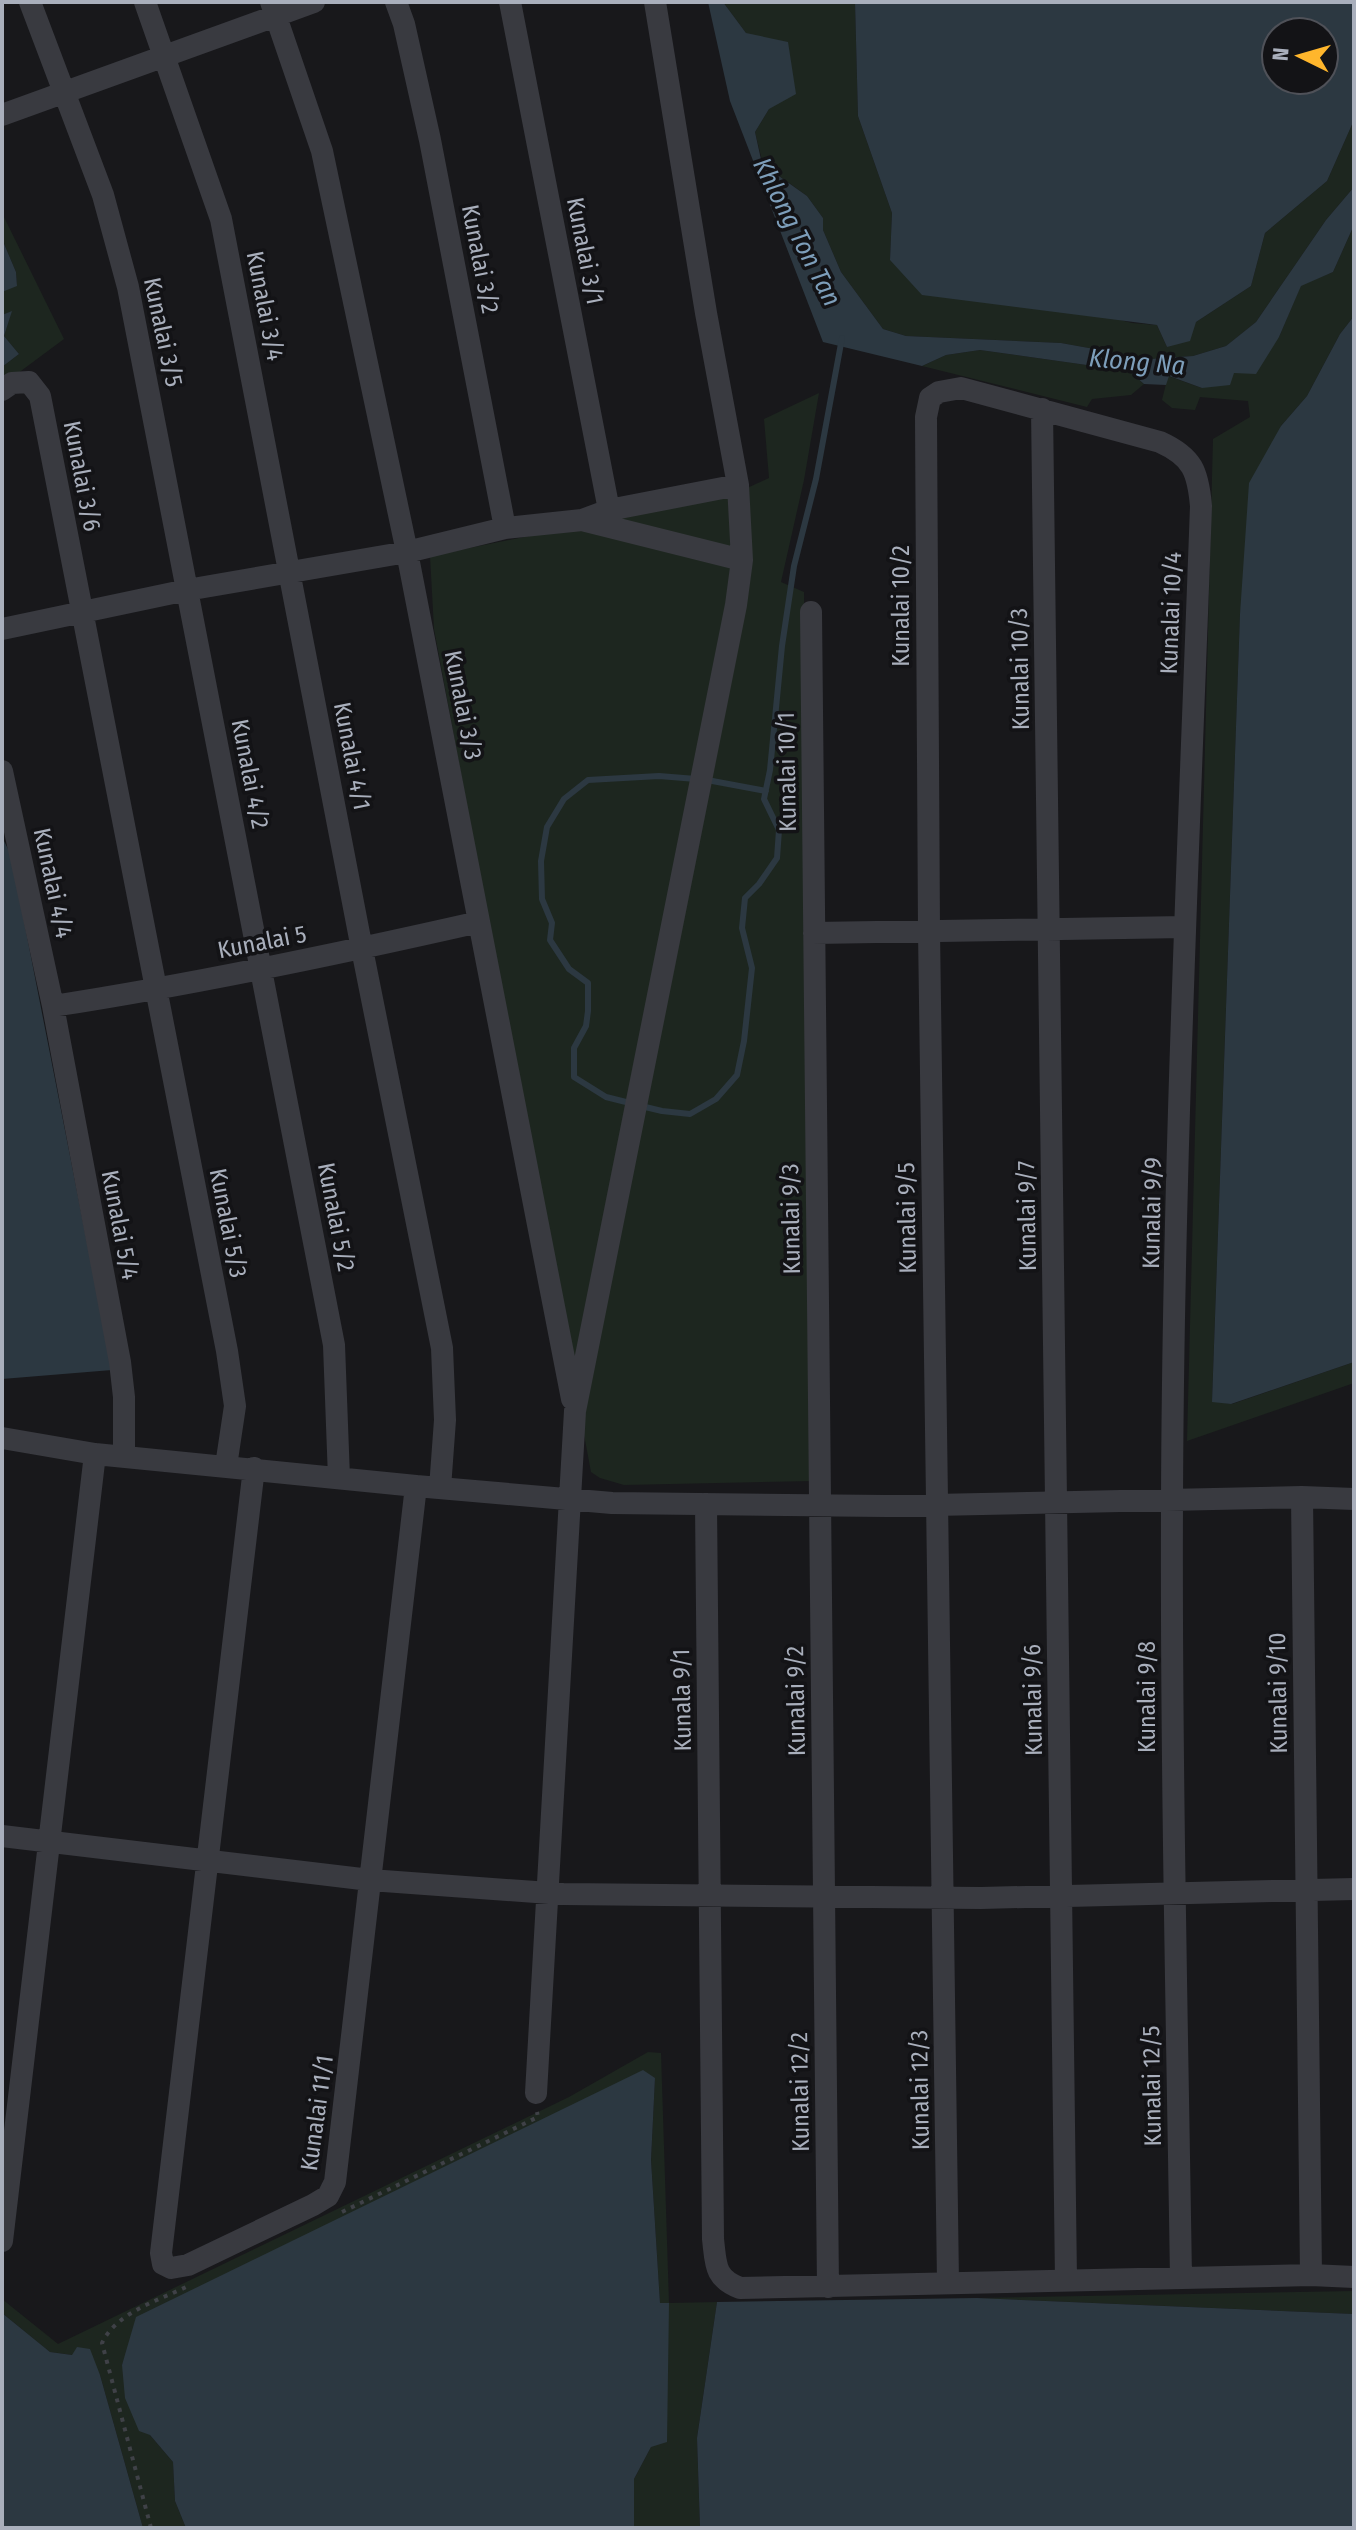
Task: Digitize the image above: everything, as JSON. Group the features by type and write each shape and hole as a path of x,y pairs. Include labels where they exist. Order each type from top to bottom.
{"street":[{"name":"Kunalai 3/5","path":"30,2 103,195 128,287 187,590"},
{"name":"Kunalai 3/4","path":"145,2 221,219 291,574"},
{"path":"2,115 273,9 314,2"},
{"name":"Kunalai 3/2","path":"396,2 404,24 430,140 505,528"},
{"name":"Kunalai 3/1","path":"510,2 609,510"},
{"path":"536,2093 550,1893 575,1411 736,605 742,560 738,485 706,313 655,2"},
{"name":"Kunalai 3/3","path":"273,9 322,151 407,552 575,1411"},
{"name":"Kunalai 3/6","path":"2,390 12,383 29,382 40,396 82,612"},
{"name":"Kunalai 10/2","path":"929,931 926,417 930,398 950,389 961,388 1042,409"},
{"name":"Kunalai 10/4","path":"1042,409 1160,442 1179,451 1199,478 1201,506 1185,927"},
{"name":"Kunalai 10/3","path":"1042,409 1049,929"},
{"path":"2,629 187,590 407,552 505,528 582,520 609,510 738,485"},
{"path":"582,520 742,560"},
{"name":"Kunalai 4/1","path":"291,574 442,1348 445,1420 440,1488"},
{"name":"Kunalai 4/2","path":"187,590 261,967"},
{"name":"Kunalai 5/3","path":"82,612 232,1376 235,1406 226,1466"},
{"name":"Kunalai 10/1","path":"811,612 814,933"},
{"name":"Kunalai 4/4","path":"2,771 53,1006"},
{"name":"Kunalai 5","path":"53,1006 156,990 479,922"},
{"path":"814,933 1185,927"},
{"name":"Kunalai 9/9","path":"1172,1500 1185,927"},
{"name":"Kunalai 9/7","path":"1049,929 1056,1503"},
{"name":"Kunalai 9/5","path":"929,931 943,1898"},
{"name":"Kunalai 9/3","path":"814,933 820,1505"},
{"name":"Kunalai 5/2","path":"261,967 334,1345 339,1478"},
{"name":"Kunalai 5/4","path":"53,1006 122,1378 124,1455"},
{"path":"2,1438 95,1454 612,1503 937,1505 1302,1497 1354,1499"},
{"path":"2,2241 95,1454"},
{"path":"188,2275 163,2264 161,2253 254,1468"},
{"name":"Kunalai 11/1","path":"188,2275 328,2196 335,2182 416,1486"},
{"name":"Kunalai 9/10","path":"1302,1497 1311,2275"},
{"name":"Kunalai 9/8","path":"1172,1500 1174,1893"},
{"name":"Kunalai 9/6","path":"1056,1503 1066,2280"},
{"name":"Kunala 9/1","path":"706,1504 713,2239 718,2273 726,2283 740,2288 828,2287"},
{"name":"Kunalai 9/2","path":"820,1505 824,1897"},
{"path":"2,1836 370,1880 550,1893 943,1898 1354,1889"},
{"name":"Kunalai 12/5","path":"1174,1893 1181,2278"},
{"name":"Kunalai 12/2","path":"824,1897 828,2287"},
{"name":"Kunalai 12/3","path":"943,1898 948,2282"},
{"path":"828,2287 1311,2275 1354,2277"}],"path":[{"path":"342,2212 538,2117 536,2093"},
{"path":"151,2528 102,2343 109,2330 188,2275"}],"shaded area":[{"path":"723,2 855,2 858,116 892,213 890,260 1132,323 1157,325 1167,347 1196,322 1251,286 1265,233 1327,181 1354,120 1354,187 1326,220 1256,322 1226,346 1193,356 1150,359 1061,343 906,336 883,329 841,272 823,230 823,218 807,196 763,164 755,132 769,109 746,33"},
{"path":"2,213 64,339 2,385 2,367 19,354 4,336 11,312 2,315 2,290 17,284 16,272 2,239"},
{"path":"1354,225 1354,316 1340,334 1307,396 1281,426 1240,614 1212,1401 1232,1404 1354,1362 1354,1383 1187,1441 1213,439 1250,417 1248,401 1200,397 1195,410 1172,408 1162,400 1168,376 1202,388 1234,372 1279,337 1301,285 1333,272"},
{"path":"980,350 1129,371 1144,384 1131,395 1092,399 1087,407 922,366 946,355"},
{"path":"819,393 804,480 781,582 804,592 810,1393 814,1481 624,1485 591,1472 434,629 430,556 732,495 769,478 764,419"},
{"path":"648,2052 661,2053 669,2303 660,2303 651,2160 655,2078 129,2346 122,2365 150,2435 173,2462 175,2501 186,2528 143,2528 100,2375 72,2355 50,2352 2,2313 2,2299 58,2344 569,2097"},
{"path":"1354,2291 1354,2314 977,2298"},
{"path":"717,2302 697,2438 700,2528 634,2528 634,2479 651,2447 669,2303"}],"water":[{"path":"708,2 723,2 746,33 788,42 796,94 769,109 755,132 762,164 807,196 823,218 823,230 841,272 883,329 906,336 1061,343 1150,359 1193,356 1226,346 1256,322 1326,220 1354,187 1354,225 1333,272 1301,286 1279,337 1256,374 1234,373 1230,385 1202,388 1169,376 1166,385 1144,384 1129,371 980,350 946,355 922,366 823,342 730,101"},
{"path":"855,2 1354,2 1354,120 1327,181 1265,233 1251,286 1196,322 1190,341 1167,347 1157,325 922,295 890,260 892,213 858,116"},
{"path":"2,239 16,272 17,286 2,292"},
{"path":"12,311 4,336 19,354 2,367 2,315"},
{"path":"1354,316 1354,1362 1231,1404 1212,1402 1240,614 1249,483 1281,426 1307,396 1340,334"},
{"path":"2,837 11,855 112,1370 2,1379"},
{"path":"643,2070 655,2078 651,2160 660,2303 669,2303 667,2442 651,2447 634,2479 634,2528 186,2528 175,2501 173,2462 150,2435 139,2431 125,2398 122,2365 136,2317"},
{"path":"977,2298 1354,2314 1354,2528 700,2528 697,2438 717,2302"},
{"path":"2,2313 50,2352 72,2355 77,2347 90,2349 143,2528 2,2528"}],"waterway":[{"path":"641,1106 690,1114 716,1099 737,1075 752,968 742,928 745,898 777,858 779,830 764,799 770,770 782,646 794,566 816,479 842,338"},
{"path":"630,1103 606,1097 574,1077 574,1048 586,1026 588,983 569,969 550,940 552,923 542,899 541,861 547,827 564,799 588,780 659,776 696,779"},
{"path":"707,780 766,791"}],"water label":[{"name":"Khlong Ton Tan","path":"797,232"},
{"name":"Klong Na","path":"1137,362"}]}
